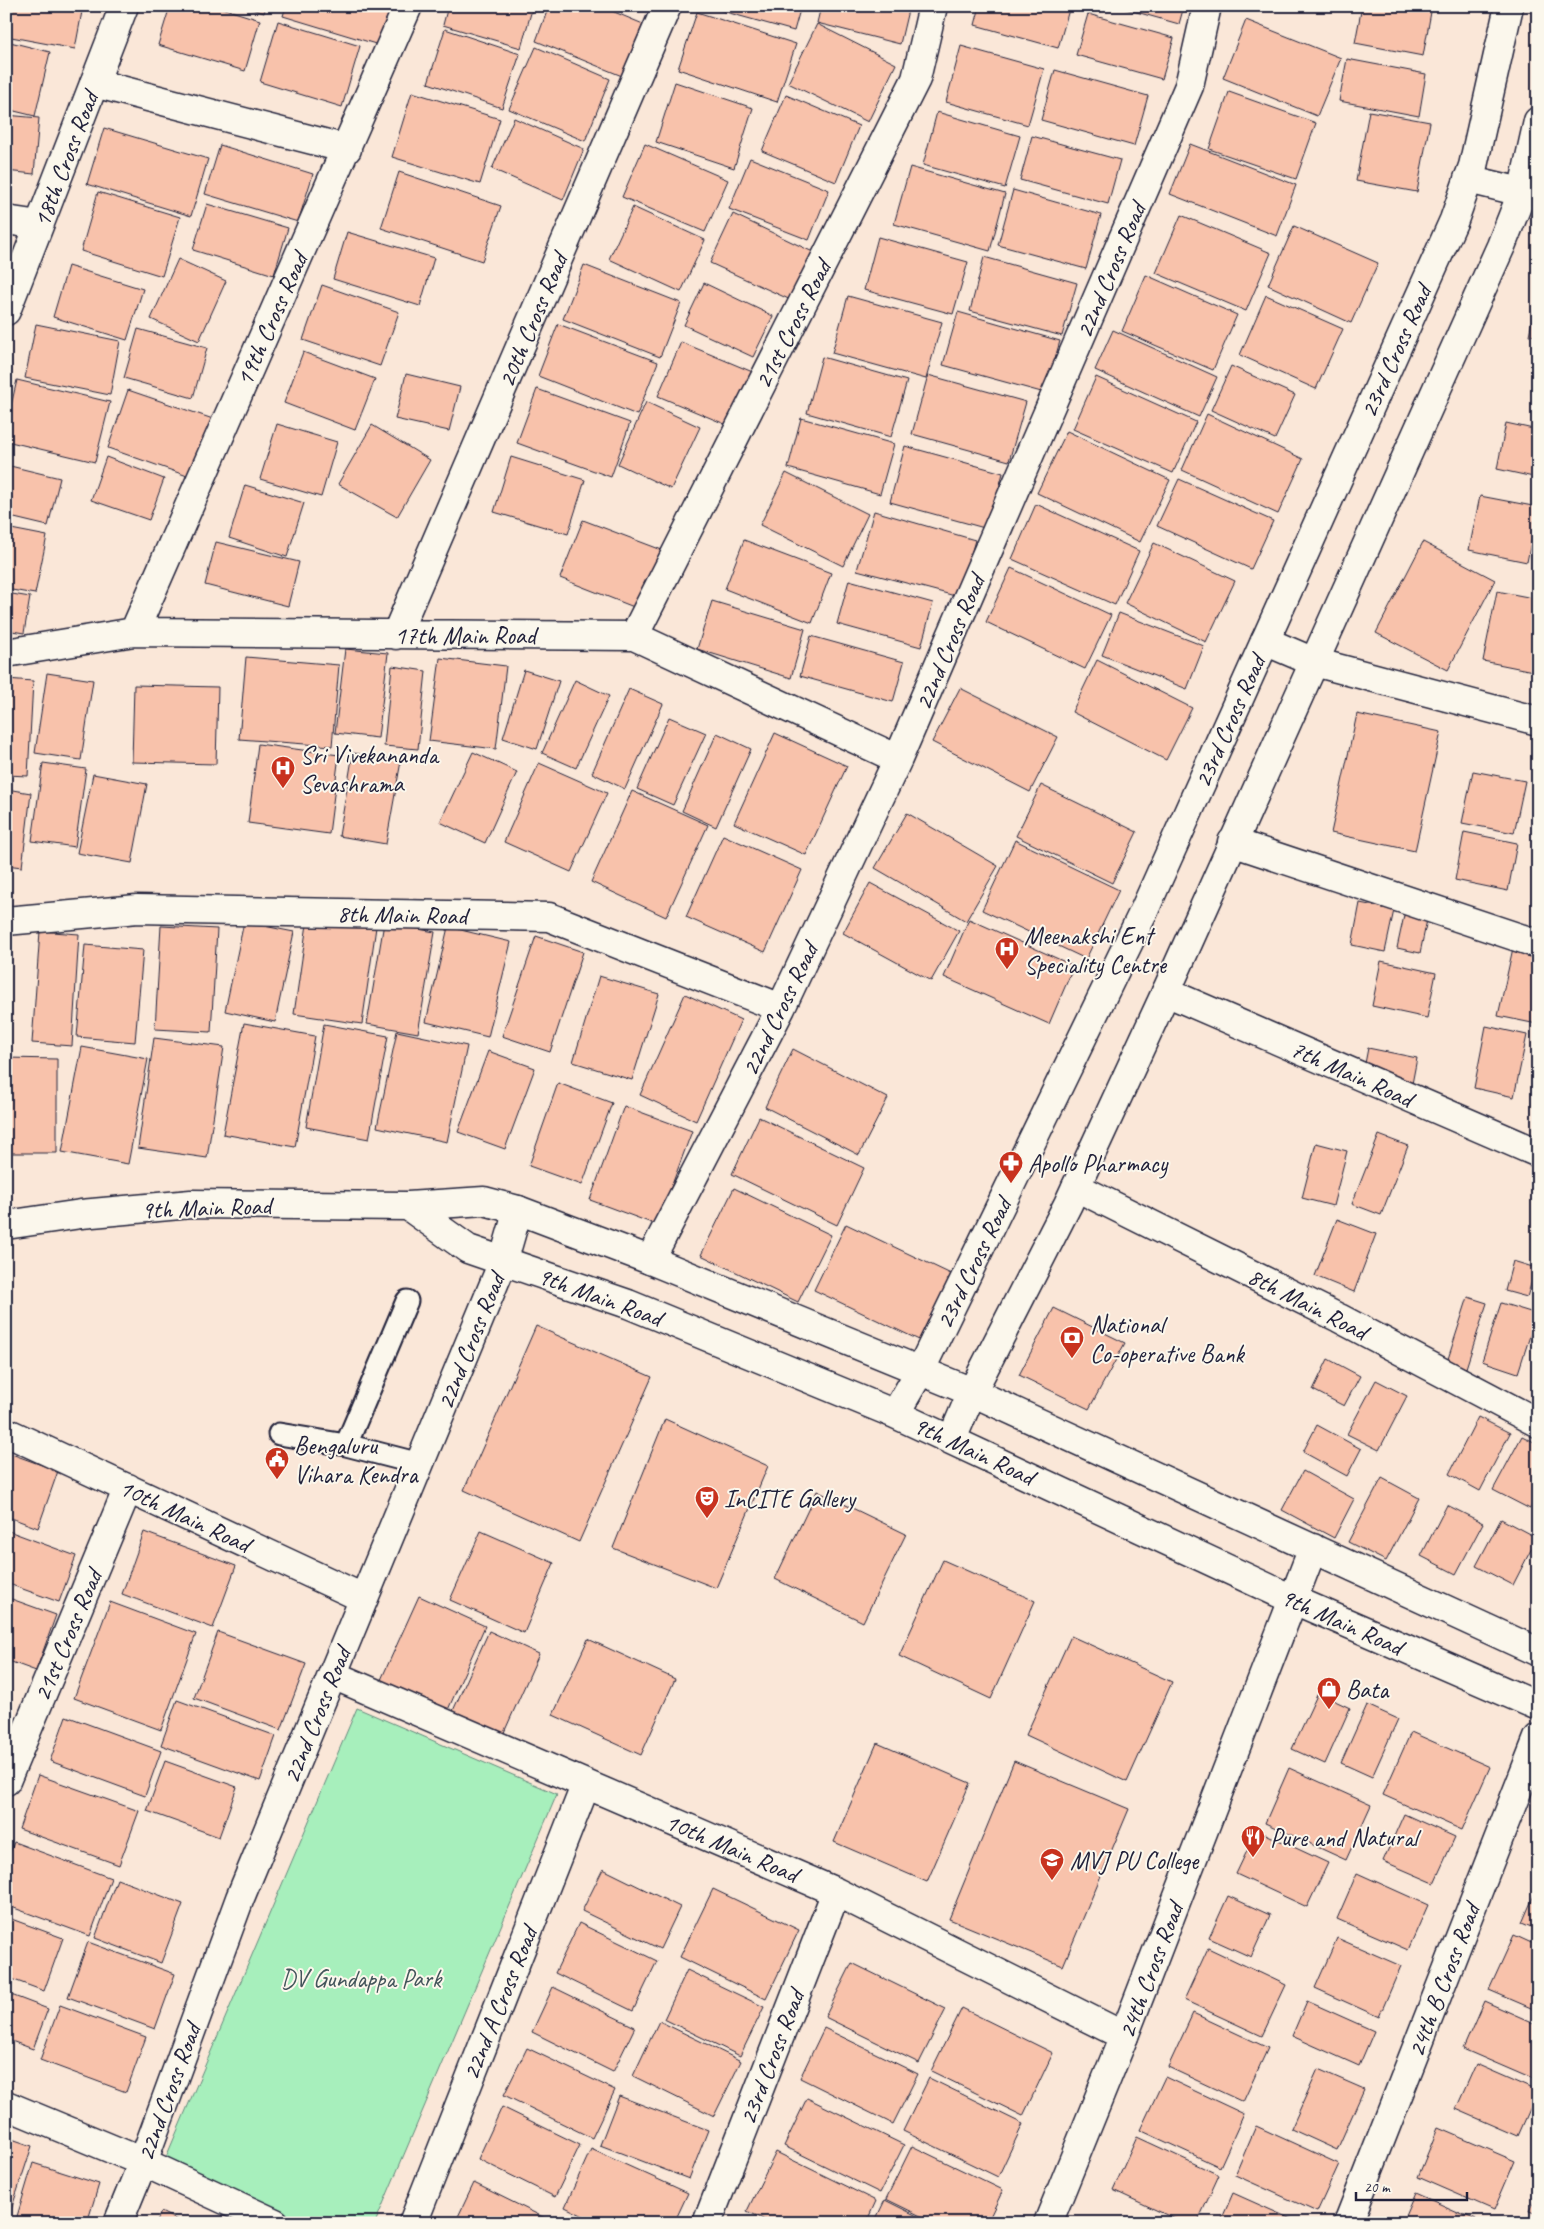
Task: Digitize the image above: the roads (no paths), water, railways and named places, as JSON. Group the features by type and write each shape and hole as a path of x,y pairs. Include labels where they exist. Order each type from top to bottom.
{"street":[{"name":"18th Cross Road","path":"6,311 124,6"},
{"name":"19th Cross Road","path":"134,632 408,6"},
{"name":"20th Cross Road","path":"396,635 668,6"},
{"name":"21st Cross Road","path":"634,636 916,79 934,6"},
{"name":"22nd Cross Road","path":"650,1260 781,1008 898,759 1189,86 1207,6"},
{"name":"23rd Cross Road","path":"895,1414 920,1371 1143,913 1454,220 1468,179 1509,6"},
{"path":"94,83 347,148"},
{"name":"23rd Cross Road","path":"952,1440 972,1392 1076,1187 1314,662 1530,194 1538,121"},
{"path":"1468,179 1530,194"},
{"path":"6,220 39,225"},
{"name":"17th Main Road","path":"6,653 134,632 634,636 898,759"},
{"path":"1265,641 1314,662 1538,721"},
{"path":"1232,842 1538,944"},
{"name":"8th Main Road","path":"6,921 137,909 549,917 781,1008"},
{"name":"7th Main Road","path":"1166,992 1538,1153"},
{"name":"8th Main Road","path":"1076,1187 1338,1318 1538,1423"},
{"name":"9th Main Road","path":"6,1225 81,1214 191,1204 408,1206 484,1201 518,1210 650,1260 972,1392 1538,1652"},
{"name":"9th Main Road","path":"408,1206 468,1249 628,1304 895,1414 1294,1600 1538,1706"},
{"name":"22nd Cross Road","path":"118,2223 143,2162 240,1898 503,1262 518,1210"},
{"name":"10th Main Road","path":"6,1432 364,1598"},
{"name":"21st Cross Road","path":"6,1781 128,1488"},
{"name":"24th Cross Road","path":"1048,2223 1124,2036 1313,1548"},
{"name":"10th Main Road","path":"333,1675 836,1892 1124,2036"},
{"name":"24th B Cross Road","path":"1348,2223 1538,1738"},
{"name":"22nd A Cross Road","path":"413,2223 586,1784"},
{"name":"23rd Cross Road","path":"707,2223 836,1892"},
{"path":"6,2105 143,2162 275,2223"}],"lane":[{"path":"346,1445 408,1301"},
{"path":"279,1434 346,1445 420,1464"}],"place":[{"name":"Sri Vivekananda Sevashrama","path":"283,789"},
{"name":"Meenakshi Ent Speciality Centre","path":"1007,970"},
{"name":"Apollo Pharmacy","path":"1011,1184"},
{"name":"National Co-operative Bank","path":"1072,1359"},
{"name":"Bengaluru Vihara Kendra","path":"277,1480"},
{"name":"InCITE Gallery","path":"707,1519"},
{"name":"Bata","path":"1329,1710"},
{"name":"Pure and Natural","path":"1253,1858"},
{"name":"MVJ PU College","path":"1052,1881"}],"park label":[{"name":"DV Gundappa Park","path":"361,1978"}]}
